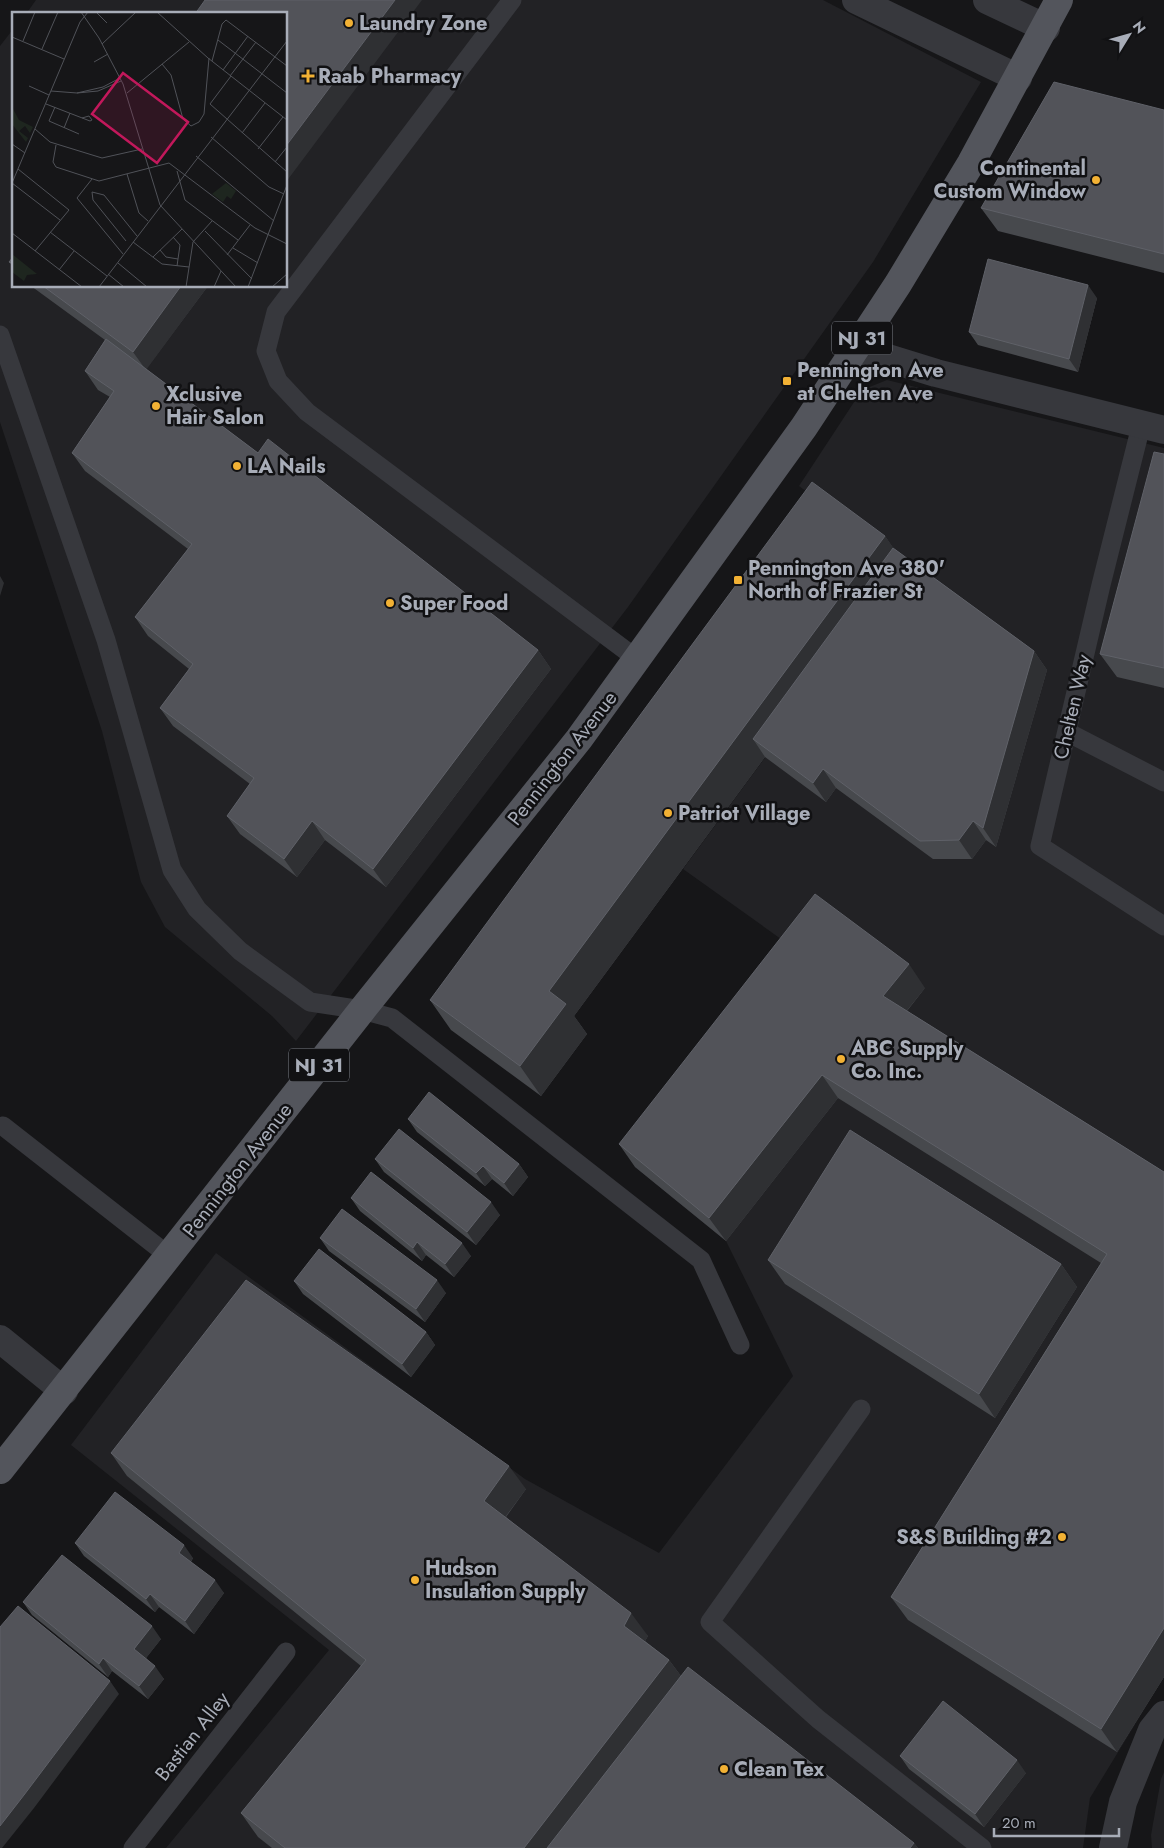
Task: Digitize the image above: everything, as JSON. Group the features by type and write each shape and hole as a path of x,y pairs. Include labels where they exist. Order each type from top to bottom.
{"main road":[{"name":"Pennington Avenue","path":"0,1470 362,1010 579,739 637,659 804,426 903,276 971,163 1046,28 1059,0"}],"street":[{"path":"856,0 1018,78"},
{"path":"987,0 1046,28"},
{"name":"Chelten Way","path":"855,348 936,373 1152,428"},
{"path":"0,1339 64,1391"},
{"path":"1113,1848 1123,1802 1152,1730 1164,1715"}],"lane":[{"path":"512,0 276,312 266,351 278,381 307,412 637,659"},
{"path":"0,335 106,640 172,870 197,909 240,951 310,1002 362,1010 392,1018 701,1260 740,1345"},
{"name":"Chelten Way","path":"1152,428 1101,584 1040,846 1164,926"},
{"path":"1067,732 1164,782"},
{"path":"3,1126 169,1256"},
{"path":"861,1409 710,1622 818,1719 982,1848"},
{"name":"Bastian Alley","path":"133,1848 286,1652"}],"shaded area":[{"path":"36,0 823,0 981,82 873,262 628,607 296,1041 272,1016 165,927 141,882 102,731 0,422 0,46 12,31 12,288 288,288 288,12 27,12"},
{"path":"887,380 1164,448 1164,1677 1090,1798 1083,1848 166,1848 329,1650 71,1445 216,1253 525,1479 659,1553 793,1376 726,1241 635,1167 802,954 683,869 906,566 799,486 862,390"},
{"path":"1164,1772 1164,1848 1152,1848 1151,1835 1161,1779"}],"building":[{"path":"205,0 395,0 288,143 288,12 196,12"},
{"name":"Continental Custom Window","path":"1054,82 1164,110 1164,254 981,208"},
{"path":"988,259 1088,285 1069,359 969,332"},
{"path":"46,288 180,288 133,352"},
{"path":"106,339 258,453 268,439 538,650 373,869 312,821 284,859 227,816 254,778 160,708 193,664 135,617 192,544 72,453 114,391 85,371"},
{"path":"1154,452 1164,454 1164,668 1100,654"},
{"name":"Patriot Village","path":"812,482 885,536 549,991 566,1004 520,1066 430,1000"},
{"path":"893,548 1034,651 983,828 973,821 959,840 920,841 823,769 813,783 753,739"},
{"path":"815,894 909,964 883,996 1164,1172 1164,1628 1101,1729 891,1597 1107,1254 822,1075 709,1218 619,1144"},
{"path":"429,1092 519,1164 504,1183 483,1166 476,1173 408,1119"},
{"path":"399,1129 491,1202 467,1232 375,1159"},
{"path":"850,1130 1061,1264 979,1394 768,1260"},
{"path":"371,1172 462,1243 445,1264 417,1242 413,1248 351,1198"},
{"path":"342,1209 437,1280 416,1309 320,1238"},
{"path":"319,1249 426,1332 402,1364 294,1281"},
{"name":"Hudson Insulation Supply","path":"246,1280 509,1466 484,1501 631,1613 624,1626 669,1660 524,1848 285,1848 241,1813 366,1660 111,1453"},
{"path":"115,1492 184,1545 179,1553 215,1580 185,1621 150,1594 146,1599 75,1543"},
{"path":"62,1555 152,1626 134,1649 155,1666 139,1686 103,1658 99,1664 23,1602"},
{"path":"18,1606 110,1681 0,1826 0,1627"},
{"name":"Clean Tex","path":"688,1667 914,1843 910,1848 547,1848"},
{"path":"943,1701 1017,1760 975,1814 900,1756"}],"place":[{"name":"Laundry Zone","path":"349,23"},
{"name":"Raab Pharmacy","path":"308,76"},
{"name":"Continental Custom Window","path":"1096,180"},
{"name":"Pennington Ave at Chelten Ave","path":"787,381"},
{"name":"Xclusive Hair Salon","path":"156,406"},
{"name":"LA Nails","path":"237,466"},
{"name":"Pennington Ave 380' North of Frazier St","path":"738,580"},
{"name":"Super Food","path":"390,603"},
{"name":"Patriot Village","path":"668,813"},
{"name":"ABC Supply Co. Inc.","path":"841,1059"},
{"name":"S&S Building #2","path":"1062,1537"},
{"name":"Hudson Insulation Supply","path":"415,1580"},
{"name":"Clean Tex","path":"724,1769"}]}
